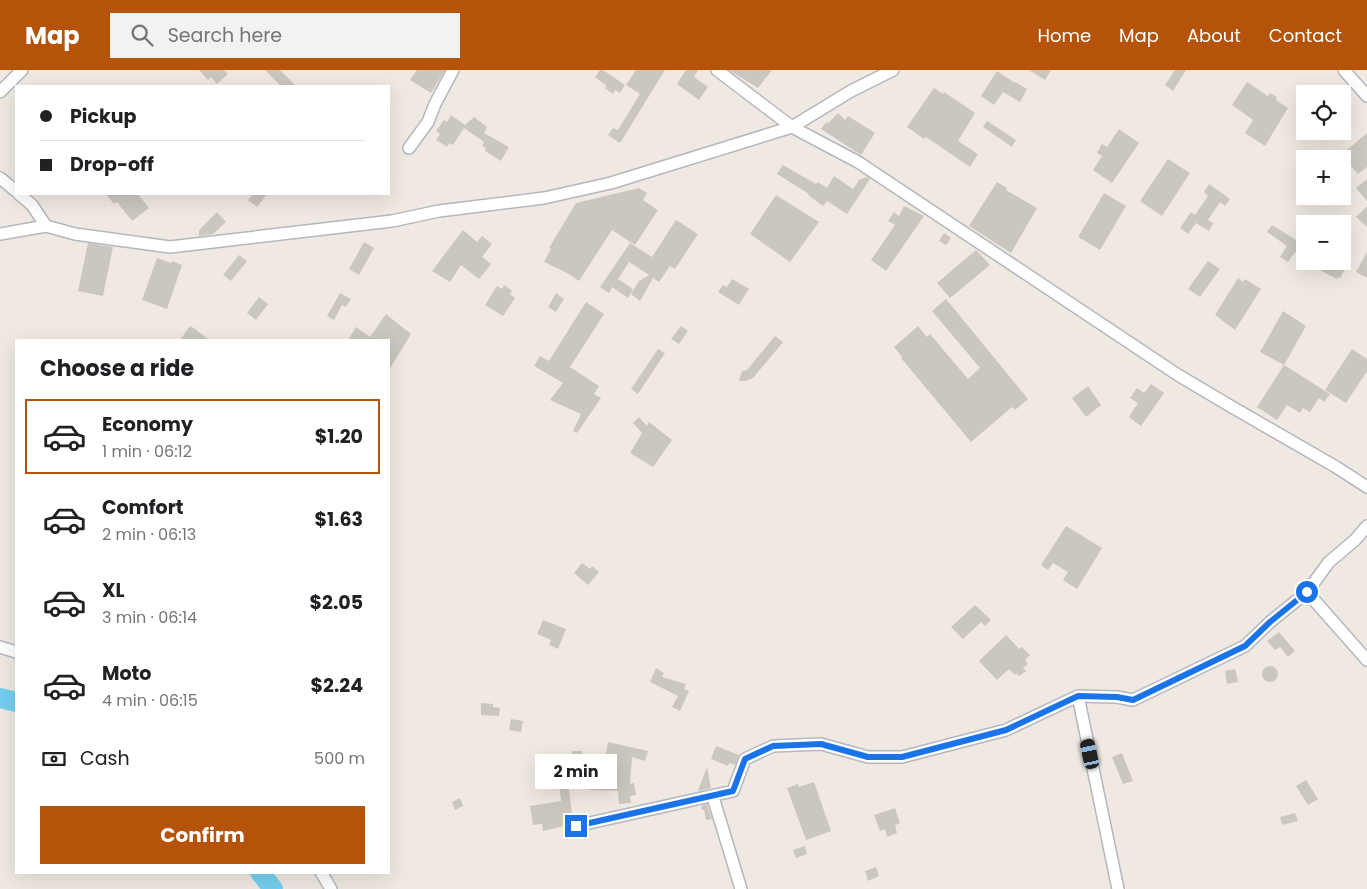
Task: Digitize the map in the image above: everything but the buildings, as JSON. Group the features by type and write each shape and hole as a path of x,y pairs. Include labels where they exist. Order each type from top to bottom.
{"street":[{"path":"0,92 22,70"},
{"path":"409,148 428,122 453,70"},
{"path":"717,70 792,127 858,162 1178,374 1367,486"},
{"path":"0,234 46,226 75,234 170,247 392,221 439,211 544,198 611,183 792,127 851,91 893,70"},
{"path":"1344,70 1367,96"},
{"path":"0,178 15,190"},
{"path":"20,195 32,205 46,226"},
{"path":"576,826 713,797 733,791 745,759 773,746 821,744 868,757 902,757 1006,730 1078,696 1117,697 1133,700 1245,646 1270,622 1307,592 1329,562 1355,540 1367,526"},
{"path":"1307,592 1367,660"},
{"path":"0,647 15,652"},
{"path":"1078,696 1118,889"},
{"path":"713,797 741,889"},
{"path":"322,874 331,889"}],"waterway":[{"path":"0,698 15,702"},
{"path":"262,874 273,889"}],"route":[{"path":"576,826 713,797 733,791 745,759 773,746 821,744 868,757 902,757 1006,730 1078,696 1117,697 1133,700 1245,646 1270,622 1307,592"}]}
